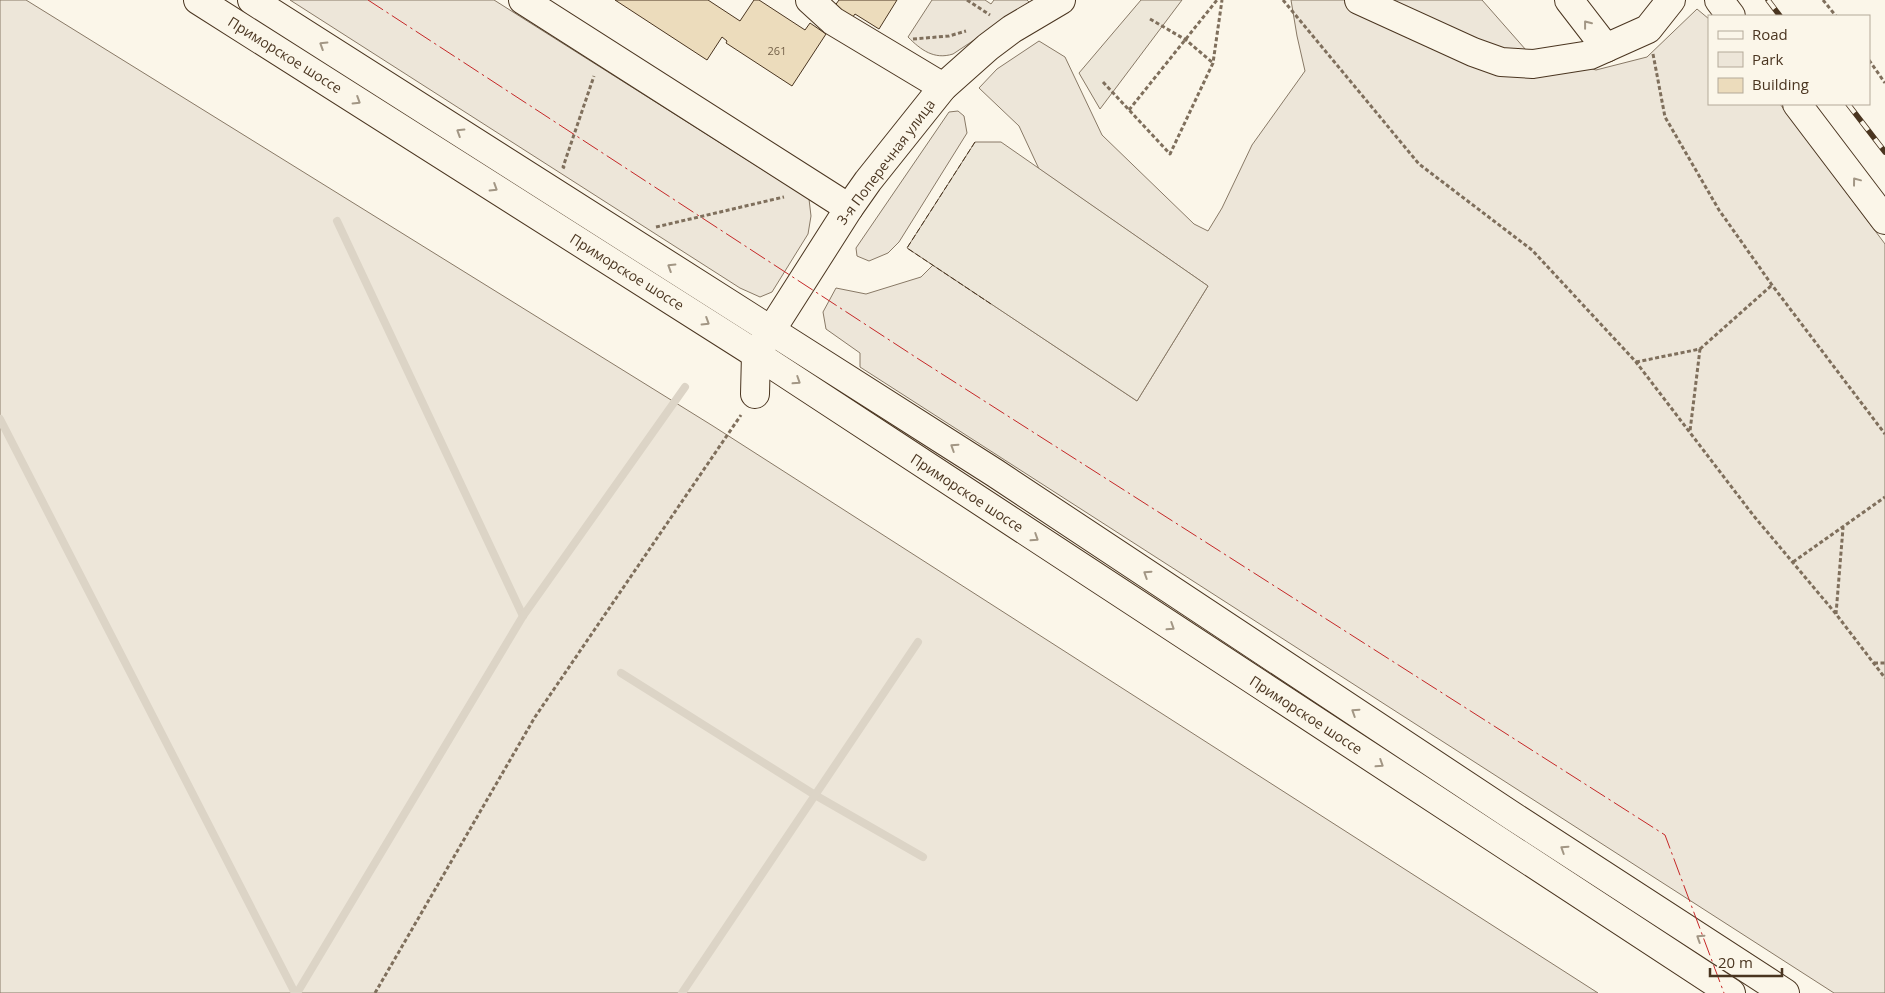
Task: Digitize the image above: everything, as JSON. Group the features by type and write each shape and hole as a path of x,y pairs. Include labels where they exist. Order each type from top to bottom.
{"main road":[{"name":"Приморское шоссе","path":"198,0 756,354 1732,993"},
{"name":"Приморское шоссе","path":"252,0 1003,479 1514,817 1785,993"},
{"path":"523,0 849,208"},
{"path":"810,0 833,21 943,86"},
{"name":"3-я Поперечная улица","path":"756,354 849,208 943,86 988,47 1061,0"},
{"path":"1359,0 1473,52 1501,62 1534,64 1590,55 1648,29 1671,0"},
{"path":"1569,0 1606,48"},
{"path":"1719,0 1730,15"},
{"path":"1798,105 1885,220"},
{"path":"755,394 756,354"}],"path":[{"path":"1129,110 1217,0"},
{"path":"1103,82 1170,154 1213,63 1222,0"},
{"path":"1283,0 1419,164 1532,250 1636,362 1753,515 1836,614 1885,678"},
{"path":"1823,0 1835,15"},
{"path":"1150,20 1186,40 1213,63"},
{"path":"903,40 949,36 974,28"},
{"path":"1648,29 1665,117 1719,210 1772,285 1885,434"},
{"path":"1870,61 1885,83"},
{"path":"571,172 563,167 587,96"},
{"path":"648,222 656,227 818,189"},
{"path":"1636,362 1700,349 1772,285"},
{"path":"1690,431 1700,349"},
{"path":"375,993 535,717 755,394"},
{"path":"1793,562 1885,497"},
{"path":"1836,614 1844,527"},
{"path":"1874,663 1885,663"}],"green space":[{"path":"0,0 26,0 713,426 1598,993 0,993"},
{"path":"290,0 494,0 809,199 811,216 808,234 772,292 760,297 740,288"},
{"path":"932,0 985,0 991,4 994,0 1027,0 1030,3 953,54 940,56 928,53 908,37"},
{"path":"1291,0 1482,0 1526,50 1596,70 1647,57 1697,9 1708,18 1708,105 1781,105 1885,244 1885,993 1834,993 860,367 860,353 826,329 823,312 836,288 866,294 921,277 933,265 1137,401 1208,286 1039,169 1019,126 979,88 997,69 1039,41 1065,57 1102,135 1194,224 1208,231 1222,208 1252,145 1305,71"},
{"path":"958,111 964,116 967,133 899,242 888,253 869,261 857,256 856,248 949,112"}],"shaded area":[{"path":"1141,0 1182,0 1100,109 1079,73"},
{"path":"975,142 1001,142 1208,286 1137,401 907,248"}],"building":[{"path":"615,0 708,0 740,21 754,0 759,0 805,30 810,23 826,34 792,86 726,43 727,41 722,37 707,60"},
{"path":"839,0 897,0 879,29 855,14 852,18 834,7"}],"waterway":[{"path":"337,221 523,616"},
{"path":"297,993 523,616 685,387"},
{"path":"0,419 295,993"},
{"path":"682,993 918,642"},
{"path":"621,673 815,795 923,857"}],"railway":[{"path":"1768,0 1779,15"},
{"path":"1849,105 1885,152"}],"fence":[{"path":"975,142 907,248 991,304"}],"power":[{"path":"368,0 920,360 1665,835 1724,993"}]}
